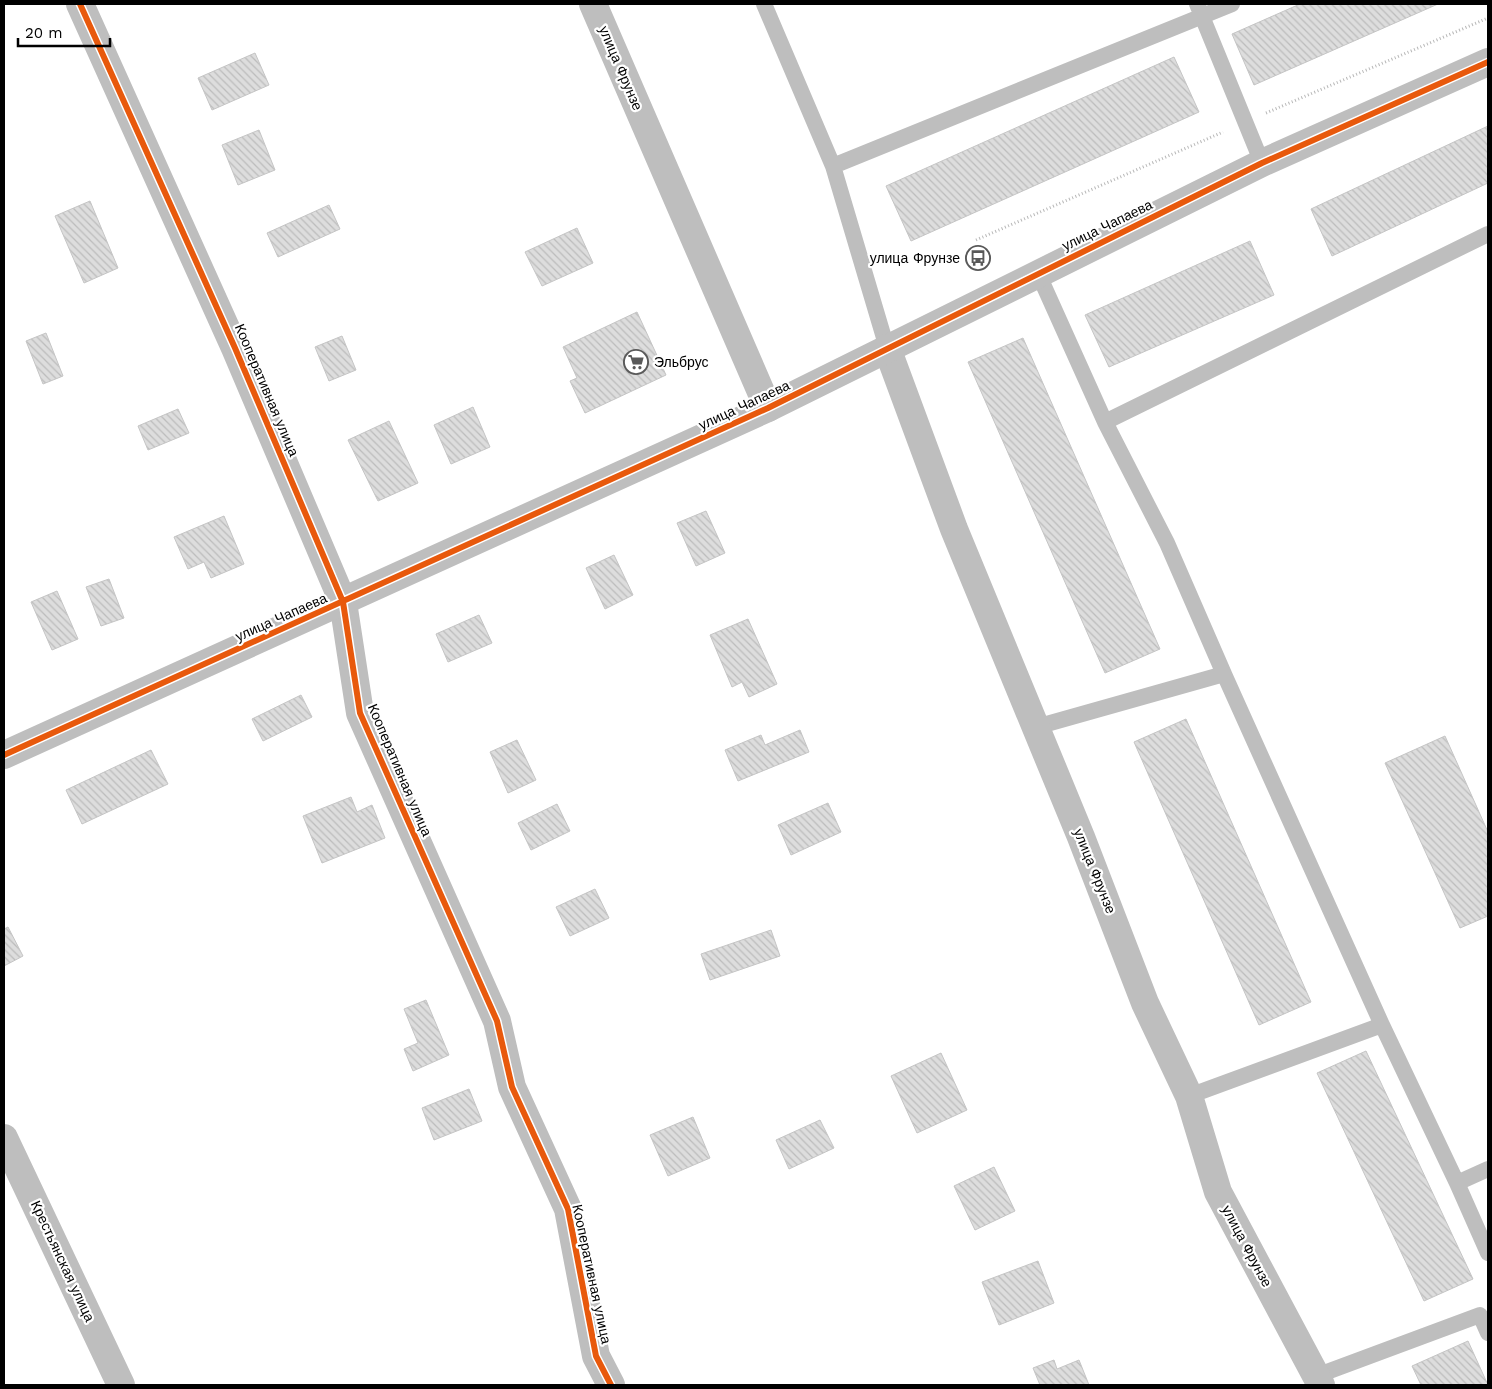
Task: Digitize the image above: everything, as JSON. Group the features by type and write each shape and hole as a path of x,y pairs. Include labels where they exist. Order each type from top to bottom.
{"street":[{"name":"Кооперативная улица","path":"80,4 235,348 344,602 360,713 496,1021 512,1087 568,1209 596,1356 611,1385"},
{"name":"улица Фрунзе","path":"593,4 768,408"},
{"name":"улица Чапаева","path":"4,755 768,408 1262,163 1488,62"},
{"name":"улица Фрунзе","path":"887,348 954,529 1081,837 1145,1002 1189,1096 1218,1192 1318,1381"},
{"name":"Крестьянская улица","path":"4,1138 121,1385"}],"lane":[{"path":"764,4 832,166 887,348"},
{"path":"832,166 1199,10 1232,4"},
{"path":"1199,10 1262,163"},
{"path":"1105,422 1488,234"},
{"path":"1038,273 1105,422 1168,543 1224,674 1382,1025 1488,1253"},
{"path":"1036,727 1224,674"},
{"path":"1189,1096 1382,1025"},
{"path":"1457,1183 1488,1169"},
{"path":"1318,1381 1484,1313 1488,1333"}],"building":[{"path":"1300,4 1438,4 1254,85 1232,34"},
{"path":"255,53 269,85 212,110 198,78"},
{"path":"1174,57 1199,112 911,241 886,186"},
{"path":"1488,126 1488,183 1332,256 1311,209"},
{"path":"259,130 275,170 238,185 222,145"},
{"path":"90,201 118,268 84,283 55,216"},
{"path":"329,205 340,229 278,257 267,233"},
{"path":"577,228 593,263 542,286 525,252"},
{"path":"1250,241 1274,295 1109,367 1085,315"},
{"path":"637,312 666,375 585,413 570,381 577,378 563,347"},
{"path":"46,333 63,376 43,384 26,341"},
{"path":"342,336 356,370 329,381 315,347"},
{"path":"1023,338 1160,649 1105,673 968,362"},
{"path":"473,407 490,447 451,464 434,425"},
{"path":"178,409 189,433 148,450 138,426"},
{"path":"389,421 418,483 378,501 348,440"},
{"path":"706,511 725,553 696,566 677,523"},
{"path":"224,516 244,564 211,578 204,562 188,569 174,537"},
{"path":"614,555 633,595 605,609 586,568"},
{"path":"109,579 124,618 101,626 86,587"},
{"path":"57,591 78,639 52,650 31,602"},
{"path":"479,615 492,643 448,662 436,634"},
{"path":"748,619 777,684 749,697 742,682 732,687 710,635"},
{"path":"301,695 312,717 263,741 252,719"},
{"path":"1186,719 1311,1002 1259,1025 1134,742"},
{"path":"800,730 809,752 738,781 725,750 761,735 765,745"},
{"path":"1445,736 1488,832 1488,916 1460,928 1385,763"},
{"path":"517,740 536,780 508,793 490,752"},
{"path":"151,750 168,784 82,824 66,790"},
{"path":"351,797 357,812 372,805 385,838 322,863 303,816"},
{"path":"828,803 841,832 791,855 778,825"},
{"path":"557,804 570,831 531,850 518,823"},
{"path":"595,889 609,918 570,936 556,907"},
{"path":"8,927 23,956 4,966 4,929"},
{"path":"771,930 780,956 710,980 701,954"},
{"path":"426,1000 449,1055 413,1071 404,1049 418,1043 404,1009"},
{"path":"1366,1051 1473,1279 1424,1301 1317,1073"},
{"path":"941,1053 967,1110 917,1133 891,1076"},
{"path":"469,1089 482,1121 434,1140 422,1108"},
{"path":"693,1117 710,1158 668,1176 650,1135"},
{"path":"820,1120 834,1148 789,1169 776,1140"},
{"path":"994,1167 1015,1211 975,1230 954,1186"},
{"path":"1038,1261 1054,1303 999,1325 982,1282"},
{"path":"1468,1341 1488,1385 1421,1385 1412,1366"},
{"path":"1054,1360 1057,1369 1079,1360 1089,1385 1040,1385 1033,1368"}],"cycle path":[{"path":"80,4 235,348 343,602 360,713 497,1021 512,1087 568,1209 596,1356 611,1385"},
{"path":"4,755 768,408 1262,163 1488,62"}],"place":[{"name":"улица Фрунзе","path":"978,258"},
{"name":"Эльбрус","path":"636,362"}]}
